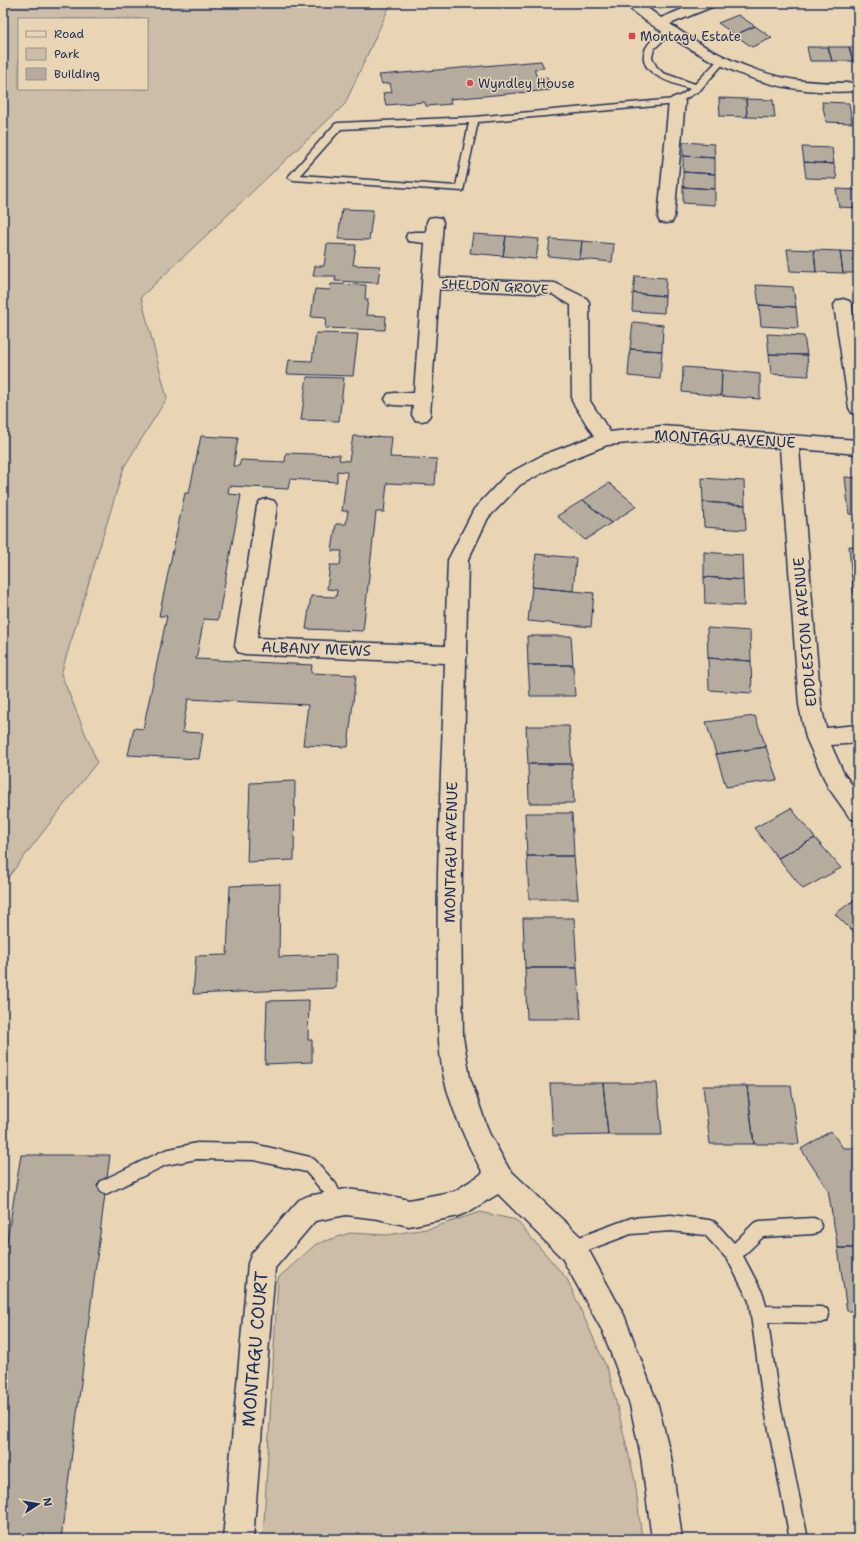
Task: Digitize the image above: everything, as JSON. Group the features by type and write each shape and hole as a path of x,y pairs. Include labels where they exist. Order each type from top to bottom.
{"street":[{"path":"632,3 664,27 721,62 788,84 826,87 858,87"},
{"path":"664,27 709,3"},
{"path":"666,218 677,101"},
{"name":"SHELDON GROVE","path":"394,399 421,408 434,230 414,237"},
{"name":"SHELDON GROVE","path":"430,283 555,289 580,302 581,401 605,439"},
{"path":"843,305 858,408"},
{"name":"MONTAGU AVENUE","path":"667,1539 656,1457 644,1405 614,1325 572,1248 500,1178 480,1142 469,1115 457,1078 451,1037 449,922 457,655 458,560 481,514 513,480 550,460 605,439 662,433 858,447"},
{"name":"EDDLESTON AVENUE","path":"788,442 810,705 817,738 836,780 858,811"},
{"name":"ALBANY MEWS","path":"267,506 244,646 457,655"},
{"path":"817,738 835,735 858,734"},
{"name":"MONTAGU COURT","path":"238,1539 262,1263 308,1209 346,1202 378,1206 409,1213 459,1203 500,1178"}],"lane":[{"path":"664,27 650,48 648,57 652,67 660,75 697,88"},
{"path":"474,120 460,189 293,177 338,126 474,120 677,101 697,88 721,62"},
{"path":"106,1186 165,1158 197,1151 254,1152 310,1165 331,1189 337,1204"},
{"path":"572,1248 631,1226 671,1223 709,1228 734,1254 757,1300 770,1394 799,1539"},
{"path":"734,1254 760,1229 813,1226"},
{"path":"759,1314 821,1315"}],"green space":[{"path":"3,3 391,3 345,104 141,297 167,398 124,467 61,674 97,762 3,884"},
{"path":"480,1212 516,1220 567,1279 609,1373 635,1481 642,1539 263,1539 278,1278 316,1244 350,1233 387,1235 432,1228"}],"building":[{"path":"783,3 804,3 791,8"},
{"path":"738,15 755,26 735,35 718,23"},
{"path":"755,26 772,38 752,47 735,35"},
{"path":"807,47 828,47 832,61 810,61"},
{"path":"828,47 849,47 853,61 832,61"},
{"path":"849,47 858,47 858,61 853,61"},
{"name":"Wyndley House","path":"541,61 544,68 534,69 537,78 547,77 551,90 450,99 451,104 426,106 425,102 386,105 383,93 392,92 390,83 382,84 379,75"},
{"path":"719,98 746,99 747,117 720,116"},
{"path":"746,99 773,100 775,118 747,117"},
{"path":"822,102 849,103 852,123 826,122"},
{"path":"683,142 714,144 715,158 683,156"},
{"path":"802,147 832,148 834,164 804,162"},
{"path":"683,156 715,158 715,174 683,172"},
{"path":"804,162 834,164 837,179 806,178"},
{"path":"683,172 715,174 715,189 683,187"},
{"path":"683,187 715,189 715,205 683,203"},
{"path":"836,189 858,190 858,208 839,207"},
{"path":"342,209 373,210 369,240 338,239"},
{"path":"473,234 506,236 503,256 470,253"},
{"path":"506,236 539,239 536,259 503,256"},
{"path":"550,239 582,241 580,259 548,256"},
{"path":"582,241 614,244 612,262 580,259"},
{"path":"327,244 356,245 353,265 380,266 378,283 335,281 336,276 313,276 315,266 324,266"},
{"path":"787,249 814,250 816,272 790,271"},
{"path":"814,250 840,251 843,273 816,272"},
{"path":"840,251 858,252 858,273 843,273"},
{"path":"635,276 666,278 665,296 633,293"},
{"path":"331,284 366,285 365,299 368,299 366,315 386,316 385,330 325,328 326,318 311,317 315,289 330,290"},
{"path":"756,285 793,287 796,307 759,305"},
{"path":"633,293 665,296 664,313 632,311"},
{"path":"759,305 796,307 798,328 761,326"},
{"path":"633,322 663,325 662,351 630,349"},
{"path":"316,333 358,334 353,376 287,374 289,360 312,361"},
{"path":"767,334 804,336 807,355 769,354"},
{"path":"630,349 662,351 660,379 628,376"},
{"path":"769,354 807,355 809,376 771,374"},
{"path":"683,367 722,370 721,396 682,392"},
{"path":"722,370 760,374 760,399 721,396"},
{"path":"307,377 344,378 339,421 301,420"},
{"path":"201,436 238,438 233,466 239,466 241,460 285,462 286,453 340,455 339,460 349,461 353,436 392,437 390,457 437,459 435,485 387,483 384,512 376,512 363,631 306,629 311,596 336,597 337,590 327,589 330,565 340,565 342,551 332,551 336,524 346,524 348,511 342,511 347,472 337,471 337,482 290,479 288,489 229,486 228,494 241,495 218,620 204,619 196,659 312,665 311,673 356,675 348,747 303,745 308,705 188,699 182,732 203,733 199,759 128,755 134,728 143,729 167,616 159,616 185,493 189,493"},
{"path":"845,477 858,478 858,515 849,514"},
{"path":"702,478 744,481 745,505 703,502"},
{"path":"609,483 637,506 611,523 583,500"},
{"path":"583,500 611,523 585,540 557,516"},
{"path":"703,502 745,505 746,530 704,527"},
{"path":"849,546 858,547 858,571 851,571"},
{"path":"704,552 742,555 743,580 704,577"},
{"path":"536,554 576,558 573,591 532,587"},
{"path":"851,571 858,571 858,596 854,595"},
{"path":"704,577 743,580 744,606 705,604"},
{"path":"532,587 594,593 591,627 528,621"},
{"path":"707,628 750,631 751,661 708,658"},
{"path":"527,636 571,636 573,665 528,665"},
{"path":"708,658 751,661 752,693 709,690"},
{"path":"528,665 573,665 575,696 530,696"},
{"path":"755,716 766,747 716,754 706,722"},
{"path":"526,726 569,726 572,764 528,764"},
{"path":"766,747 777,780 726,787 716,754"},
{"path":"528,764 572,764 574,803 529,803"},
{"path":"295,781 294,860 247,862 250,783"},
{"path":"791,808 815,838 778,858 754,828"},
{"path":"525,813 572,813 574,856 527,856"},
{"path":"815,838 841,868 803,889 778,858"},
{"path":"527,856 574,856 578,899 529,899"},
{"path":"280,884 279,957 336,955 336,988 193,994 196,956 227,955 230,886"},
{"path":"858,897 858,937 835,914"},
{"path":"523,918 574,918 577,968 525,968"},
{"path":"525,968 577,968 581,1019 527,1019"},
{"path":"309,1000 308,1040 312,1040 312,1062 265,1064 267,1001"},
{"path":"550,1083 603,1083 608,1135 553,1136"},
{"path":"603,1083 657,1083 662,1135 608,1135"},
{"path":"703,1086 747,1086 754,1144 710,1144"},
{"path":"747,1086 791,1086 799,1144 754,1144"},
{"path":"831,1131 843,1148 858,1148 858,1248 838,1248 828,1190 801,1149"},
{"path":"21,1155 110,1155 61,1539 3,1539 3,1265"},
{"path":"838,1248 858,1248 858,1311 847,1311"}],"place":[{"name":"Montagu Estate","path":"632,36"},
{"name":"Wyndley House","path":"470,83"}]}
